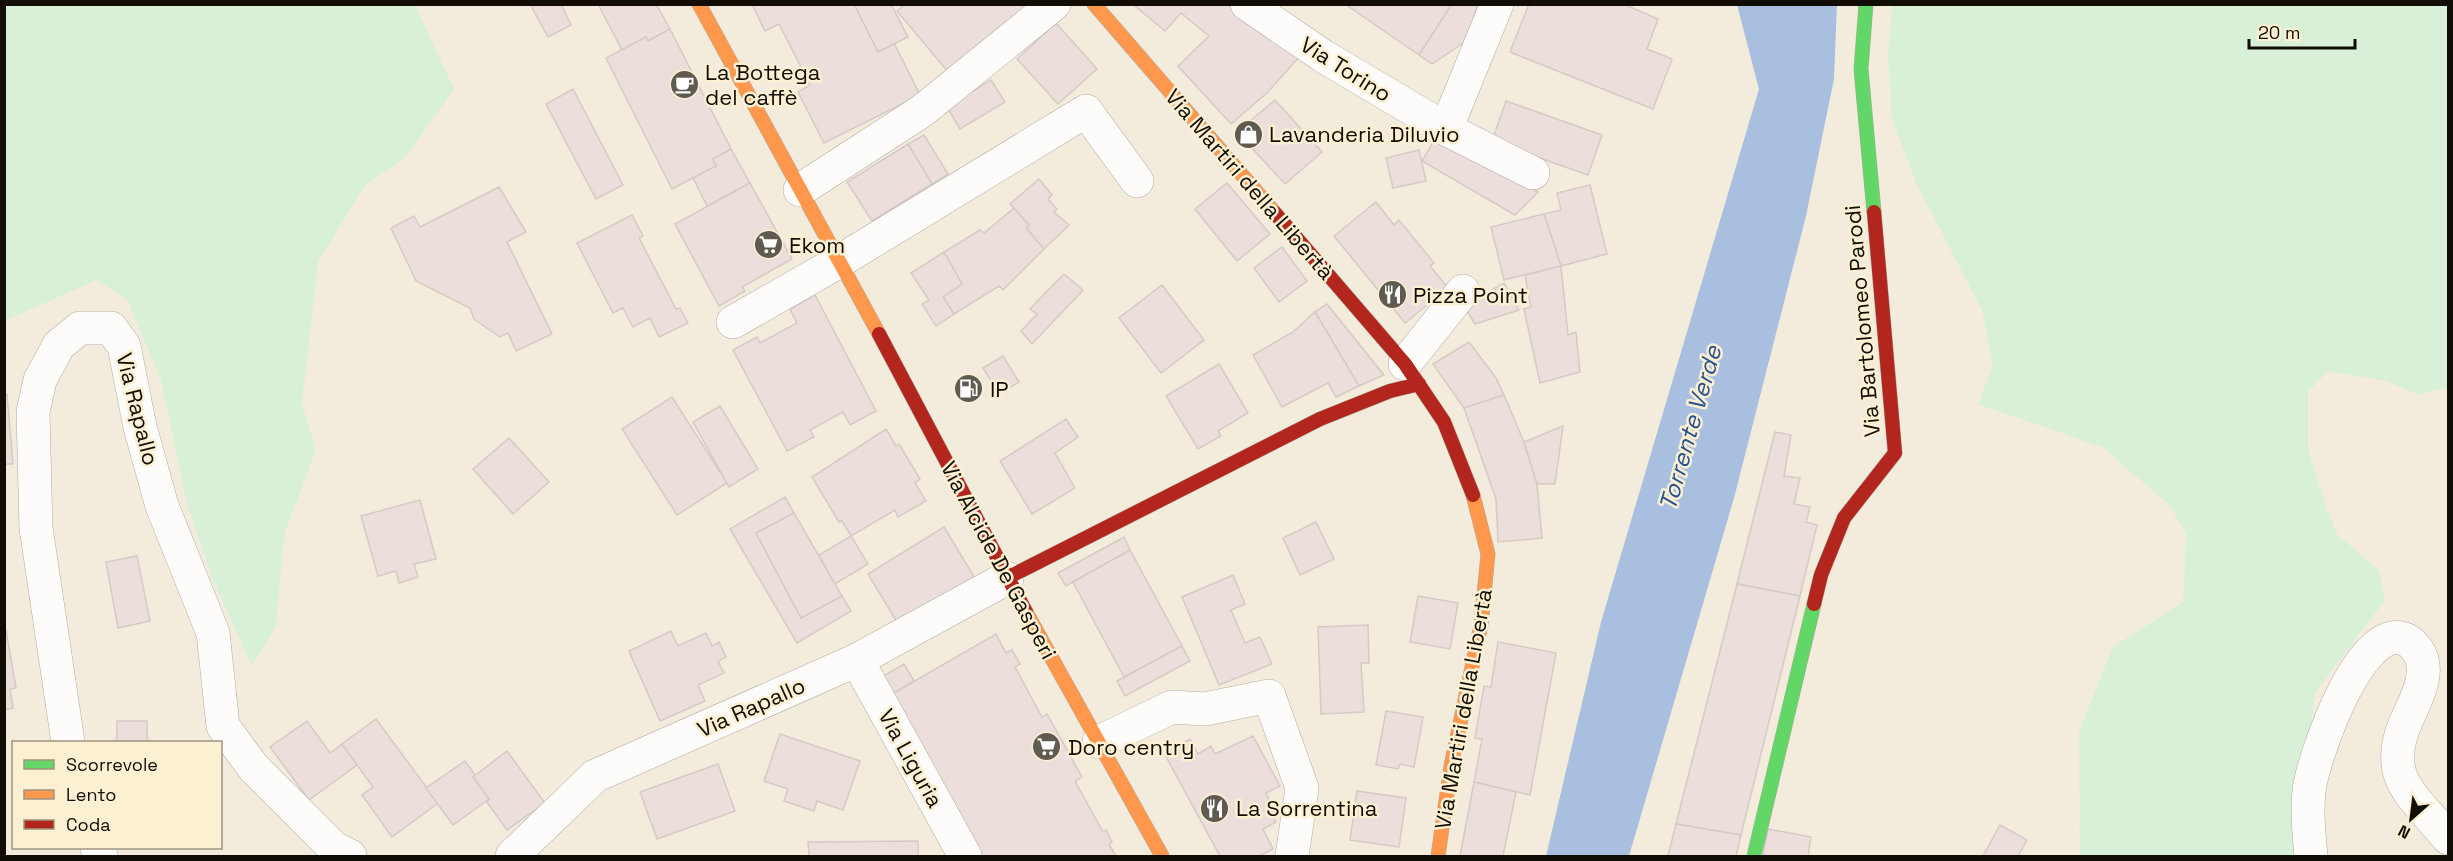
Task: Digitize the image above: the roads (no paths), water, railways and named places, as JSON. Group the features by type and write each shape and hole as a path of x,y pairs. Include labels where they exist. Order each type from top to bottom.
{"main road":[{"name":"Via Alcide De Gasperi","path":"699,4 840,261 1007,578 1162,856"},
{"name":"Via Martiri della Libertà","path":"1094,4 1412,374 1444,422 1472,492 1488,554 1481,625 1451,766 1438,856"},
{"name":"Via Bartolomeo Parodi","path":"1754,856 1821,575 1844,518 1894,453 1862,69 1866,4"},
{"path":"1007,578 1320,419 1390,391 1412,374"}],"street":[{"path":"800,190 922,111 1054,4"},
{"name":"Via Torino","path":"1247,4 1323,56 1446,129 1533,173"},
{"path":"1446,129 1497,4"},
{"path":"733,322 840,261 1086,111 1137,181"},
{"path":"1412,374 1463,291"},
{"name":"Via Rapallo","path":"68,741 36,528 33,411 40,380 59,345 80,328 111,328 124,346 140,427 162,506 213,633 223,726 253,767 334,848 350,856"},
{"name":"Via Rapallo","path":"512,856 595,776 857,660 1007,578"},
{"path":"2311,856 2308,822 2310,786 2324,732 2338,701 2367,653 2388,638 2402,638 2415,646 2422,657 2424,674 2400,735 2398,765 2409,792 2448,838"},
{"name":"Via Liguria","path":"857,660 965,856"},
{"path":"1099,742 1172,707 1205,709 1269,696 1302,788 1292,856"}],"water":[{"name":"Torrente Verde","path":"1737,5 1837,5 1834,79 1806,216 1734,498 1629,856 1546,856 1601,622 1759,89"}],"place":[{"name":"La Bottega del caffè","path":"684,85"},
{"name":"Lavanderia Diluvio","path":"1248,134"},
{"name":"Ekom","path":"768,245"},
{"name":"Pizza Point","path":"1392,295"},
{"name":"IP","path":"969,389"},
{"name":"Doro centry","path":"1047,747"},
{"name":"La Sorrentina","path":"1215,808"}]}
